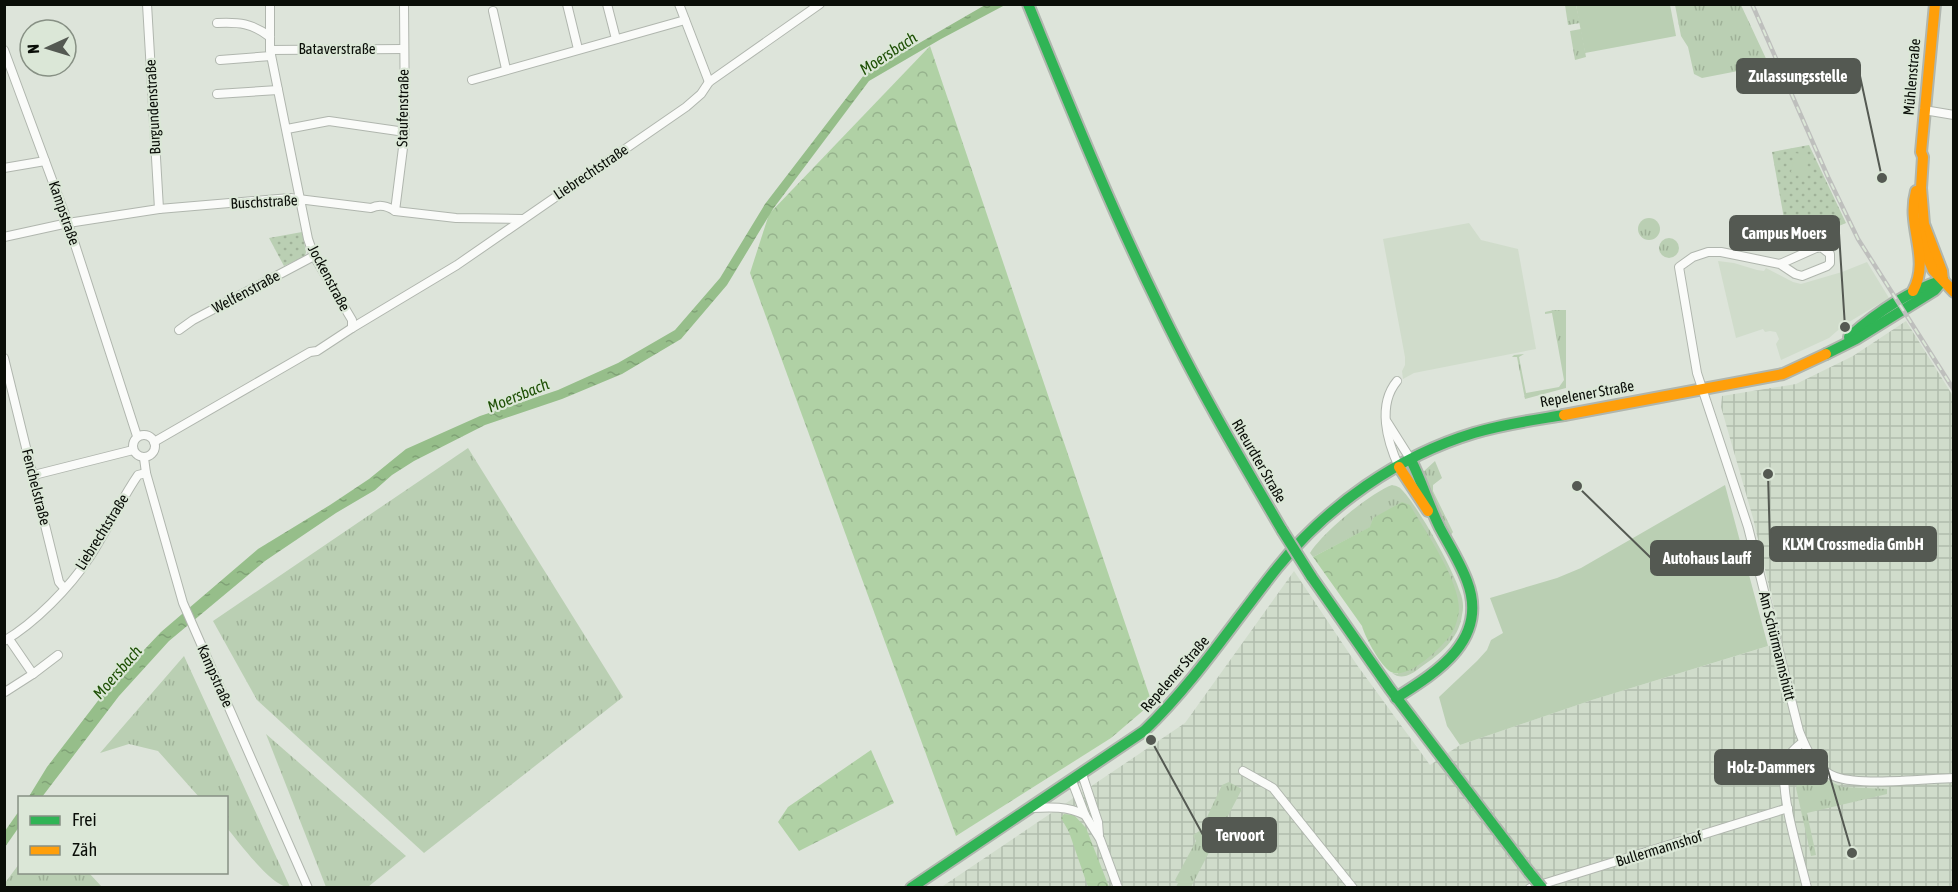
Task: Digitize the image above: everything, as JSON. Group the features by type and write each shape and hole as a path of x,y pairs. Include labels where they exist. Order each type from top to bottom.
{"main road":[{"name":"Rheurdter Straße","path":"1028,4 1087,146 1176,341 1213,411 1282,530 1351,637 1542,888"},
{"name":"Mühlenstraße","path":"1935,4 1921,152 1917,160 1916,214 1923,249 1933,270 1942,280"},
{"name":"Mühlenstraße","path":"1921,152 1924,224 1939,264 1942,280"},
{"path":"1908,297 1920,279 1921,270 1912,222 1911,206 1916,191"},
{"path":"1942,280 1953,292"},
{"name":"Repelener Straße","path":"1839,346 1853,333 1931,282 1942,280"},
{"name":"Repelener Straße","path":"911,888 1144,731 1173,704 1214,655 1280,566 1310,532 1354,495 1399,467 1467,435 1507,424 1783,374 1804,366 1856,339 1928,296 1942,280"},
{"path":"1396,698 1434,674 1459,648 1471,627 1473,615 1471,591 1466,577 1439,525 1411,460"},
{"path":"1399,467 1439,525"}],"street":[{"name":"Burgundenstraße","path":"147,4 159,209"},
{"name":"Jockenstraße","path":"270,4 270,53 287,129 299,199 314,256 352,326"},
{"name":"Staufenstraße","path":"395,211 405,132 404,4"},
{"path":"567,4 578,49"},
{"path":"607,4 616,39"},
{"path":"679,4 709,82"},
{"name":"Liebrechtstraße","path":"154,442 310,352 317,351 352,326 457,265 686,107 701,94 709,82 820,4"},
{"path":"494,11 506,69"},
{"path":"472,80 685,20"},
{"path":"217,22 242,22 270,37"},
{"name":"Bataverstraße","path":"270,53 404,49"},
{"name":"Kampstraße","path":"4,50 68,223 137,436"},
{"path":"220,60 270,53"},
{"path":"217,94 278,90"},
{"path":"1924,110 1953,115"},
{"path":"287,129 329,121 405,132"},
{"name":"Kampstraße","path":"4,168 45,161"},
{"name":"Buschstraße","path":"4,237 68,223 159,209 290,198 371,208 390,207 395,211 456,218 523,219"},
{"path":"1703,389 1696,373 1679,267 1693,256 1720,252 1780,264 1802,276 1827,266 1830,263 1830,254 1821,247 1816,248 1780,264"},
{"name":"Welfenstraße","path":"179,330 193,320 314,256"},
{"name":"Fenchelstraße","path":"4,358 8,386 34,475 59,582 64,588"},
{"path":"1397,381 1388,395 1386,421 1392,451 1399,467"},
{"name":"Am Schürmannshütt","path":"1703,389 1748,527 1795,719 1809,755 1821,768 1835,777 1876,781 1953,778"},
{"path":"1386,421 1411,460"},
{"path":"145,435 154,442 153,454 144,458 138,457 133,450 132,443 137,436 145,435"},
{"path":"34,475 133,450"},
{"name":"Kampstraße","path":"144,458 146,473 183,603 308,888"},
{"name":"Liebrechtstraße","path":"7,640 42,613 88,560 138,475 146,473"},
{"path":"7,640 33,674"},
{"path":"5,692 58,656"},
{"path":"1803,742 1788,756 1784,783 1807,888"},
{"path":"1784,783 1809,755"},
{"path":"1243,771 1273,788 1353,888"},
{"path":"1082,774 1098,822 1100,839"},
{"path":"1072,781 1085,815 1100,839 1118,888"},
{"path":"1031,808 1062,807 1085,815"},
{"name":"Bullermannshof","path":"1530,888 1788,808"}],"shaded area":[{"path":"1469,223 1481,240 1518,249 1536,349 1414,373 1403,379 1405,357 1383,239"},
{"path":"1718,261 1757,270 1764,271 1766,268 1801,284 1867,262 1889,298 1844,325 1829,338 1781,360 1776,344 1779,339 1776,332 1765,332 1763,329 1736,338"},
{"path":"1906,321 1953,396 1953,887 940,888 1185,723 1294,571 1357,665 1430,765 1460,745 1592,700 1782,642 1753,518 1721,407 1722,396 1796,384 1853,356"}],"green space":[{"path":"1565,5 1576,5 1580,23 1568,25"},
{"path":"1576,5 1670,5 1676,36 1585,53"},
{"path":"1675,5 1741,5 1769,65 1702,78 1694,74 1688,47 1681,36"},
{"path":"1581,29 1586,57 1575,60 1570,31"},
{"path":"930,46 1152,703 1111,738 956,836 750,273 769,214"},
{"path":"1809,145 1846,223 1808,239 1785,224 1772,152"},
{"path":"1795,153 1809,155 1805,175 1791,172"},
{"path":"1649,218 1657,221 1660,229 1657,237 1649,240 1641,237 1638,229 1641,221"},
{"path":"302,232 305,256 284,266 269,238"},
{"path":"1669,238 1676,241 1679,248 1676,255 1669,258 1662,255 1659,248 1662,241"},
{"path":"1566,310 1566,388 1525,399 1517,357 1512,357 1514,355 1524,354 1519,357 1526,393 1559,387 1564,380 1552,313 1545,314 1545,312"},
{"path":"468,448 623,697 424,853 257,700 213,621"},
{"path":"1435,461 1442,478 1433,485 1433,491 1453,532 1451,535 1423,478 1423,472"},
{"path":"1392,485 1402,490 1410,499 1426,524 1443,554 1463,603 1460,624 1453,639 1418,670 1403,676 1392,673 1398,674 1373,517 1371,527 1313,557 1310,553 1325,535 1347,515 1372,496"},
{"path":"1725,485 1768,646 1592,700 1460,745 1447,726 1439,697 1477,661 1487,650 1491,640 1503,633 1490,598 1557,578 1581,568"},
{"path":"1402,502 1410,505 1440,556 1458,597 1459,609 1454,629 1443,644 1426,660 1407,671 1398,673 1387,669 1378,658 1362,626 1313,557 1370,527 1373,518"},
{"path":"184,656 290,887 274,880 265,872 228,829 228,796 198,796 158,751 129,744 100,753"},
{"path":"266,734 406,856 368,887 326,887"},
{"path":"871,750 894,803 799,851 778,822 788,807"},
{"path":"1806,774 1816,775 1842,787 1887,789 1887,794 1807,813 1816,855 1811,856 1796,788 1799,779"},
{"path":"1229,782 1242,789 1191,887 1176,887 1178,883 1175,880 1196,841 1193,835 1201,830 1222,785"},
{"path":"1064,814 1074,815 1086,828 1109,887 1088,887 1069,832 1061,818"},
{"path":"18,865 18,874 90,874 102,887 5,887 5,883"}],"water":[{"name":"Moersbach","path":"985,5 1005,5 869,81 773,209 727,285 681,339 622,374 562,399 485,425 414,461 392,475 375,490 336,513 265,561 169,641 119,696 43,796 29,796 47,767 107,689 161,632 258,549 369,479 406,449 480,416 558,390 618,363 675,330 720,278 765,204 864,75"},
{"path":"18,812 18,828 5,847 5,831"}],"railway":[{"path":"1752,4 1828,177 1858,239 1954,390"}],"traffic: fast":[{"path":"1028,4 1139,265 1201,389 1282,530"},
{"path":"1849,337 1893,304 1918,290 1943,280"},
{"path":"1826,354 1856,339 1935,290 1943,280"},
{"path":"911,888 1144,731 1180,693 1277,568 1297,545 1341,504 1391,469 1446,443 1496,427 1564,415"},
{"path":"1396,698 1428,676 1456,651 1466,636 1471,620 1472,602 1467,581 1436,520 1411,460"},
{"path":"1282,530 1311,576"},
{"path":"1311,576 1390,689 1529,872"},
{"path":"1529,872 1542,888"}],"traffic: slow":[{"path":"1935,4 1921,152 1923,157 1921,188 1924,224 1942,271 1943,280"},
{"path":"1913,291 1920,267 1914,217 1916,191"},
{"path":"1920,232 1933,270 1954,292"},
{"path":"1564,415 1783,374 1826,354"},
{"path":"1399,467 1428,511"}],"place":[{"name":"Zulassungsstelle","path":"1882,178"},
{"name":"Campus Moers","path":"1845,327"},
{"name":"KLXM Crossmedia GmbH","path":"1768,474"},
{"name":"Autohaus Lauff","path":"1577,486"},
{"name":"Tervoort","path":"1151,740"},
{"name":"Holz-Dammers","path":"1852,853"}]}
